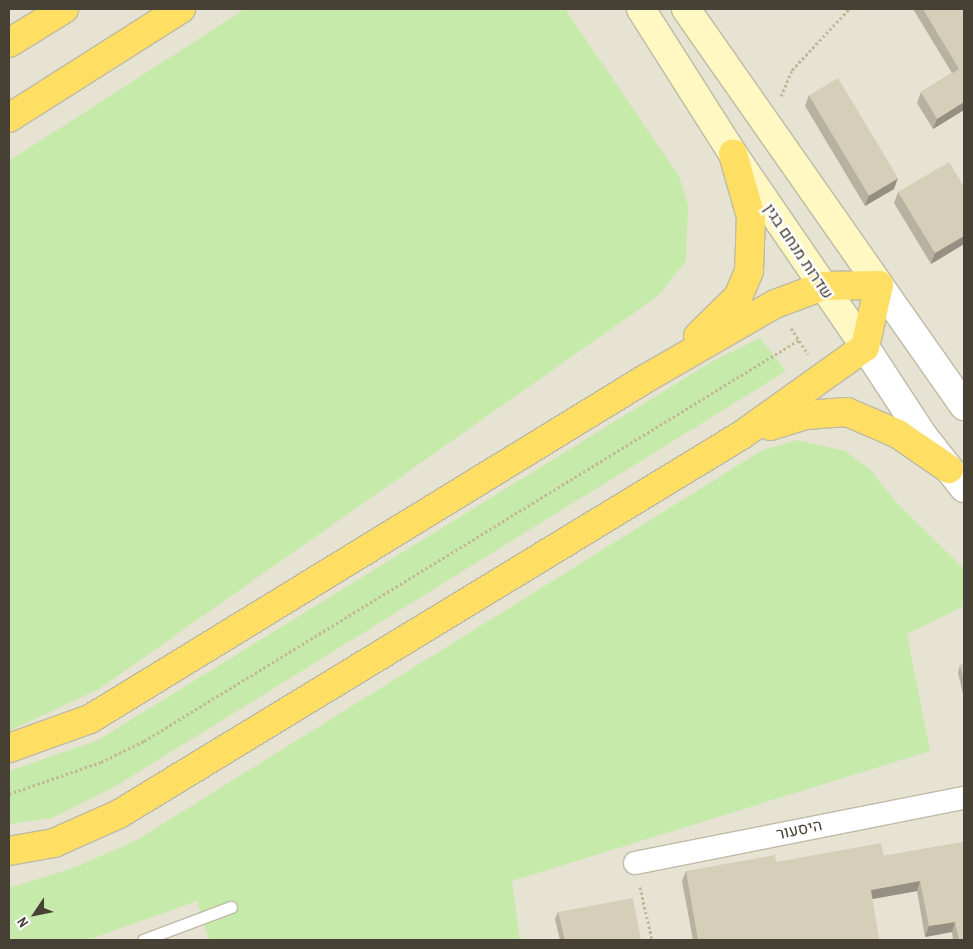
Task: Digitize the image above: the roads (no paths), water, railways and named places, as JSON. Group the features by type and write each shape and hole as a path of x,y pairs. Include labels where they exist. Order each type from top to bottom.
{"highway":[{"path":"9,43 64,9"},
{"path":"9,126 70,82 181,9"},
{"path":"9,118 70,82"},
{"path":"645,379 717,321 738,297 749,271 751,217 733,154"},
{"path":"9,748 90,719 645,379 775,304 823,286 879,285 865,347 824,379 740,436 119,814 54,843 9,851"},
{"path":"740,436 806,415 847,412 898,434 957,479"}],"main road":[{"name":"שדרות מנחם בגין","path":"641,9 733,154 865,347"},
{"path":"686,9 879,285"}],"street":[{"path":"879,285 964,406"},
{"name":"שדרות מנחם בגין","path":"865,347 957,479"},
{"name":"היסעור","path":"635,863 964,798"}],"lane":[{"path":"143,940 231,907"}]}
